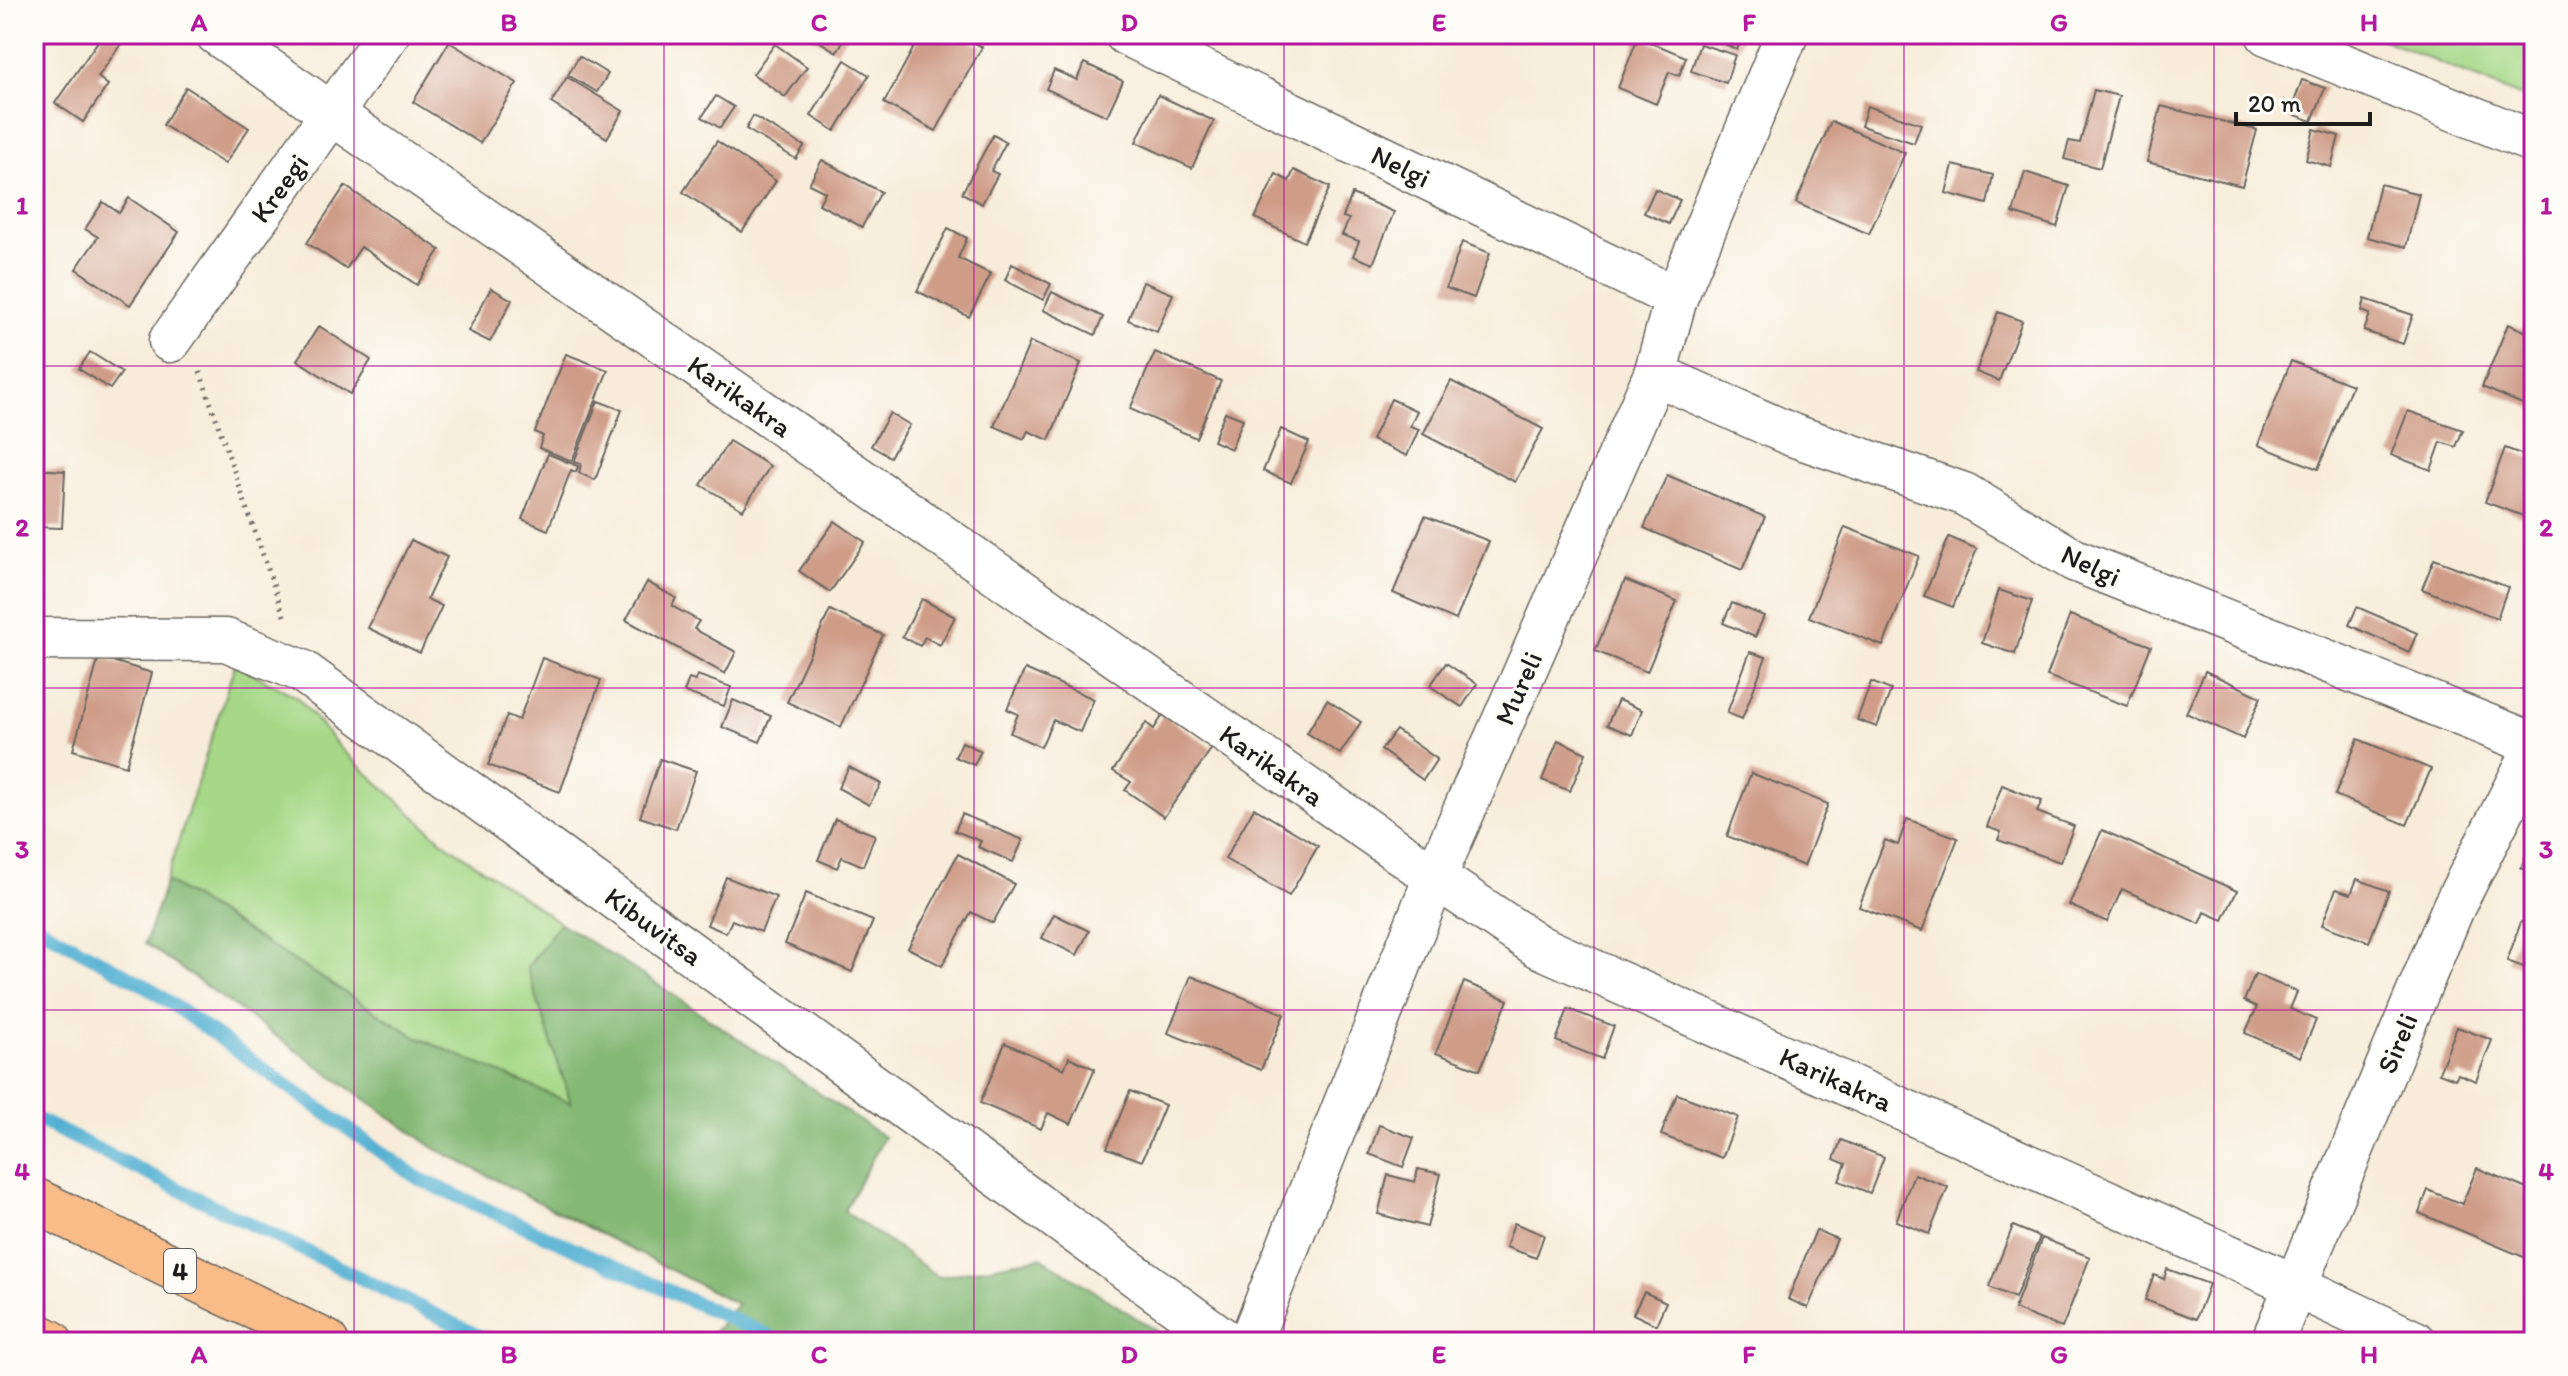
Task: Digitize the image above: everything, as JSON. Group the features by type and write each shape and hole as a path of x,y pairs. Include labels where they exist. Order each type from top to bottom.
{"highway":[{"name":"4","path":"34,1200 326,1342"},
{"path":"34,1334 50,1342"}],"street":[{"name":"Karikakra","path":"217,34 1538,946 2415,1342"},
{"name":"Kreegi","path":"176,332 388,34"},
{"name":"Nelgi","path":"1126,34 1676,298"},
{"name":"Mureli","path":"1250,1342 1435,877 1655,374 1676,298 1787,34"},
{"path":"2267,34 2534,142"},
{"name":"Nelgi","path":"1655,374 1792,435 1964,494 2074,560 2534,747"},
{"name":"Kibuvitsa","path":"34,639 226,640 302,671 1227,1342"},
{"name":"Sireli","path":"2272,1342 2453,908 2534,747"}],"path":[{"path":"176,332 302,671"}],"green space":[{"path":"2370,34 2534,34 2534,102"},
{"path":"235,664 297,697 341,749 442,841 560,923 527,968 572,1104 418,1038 166,881"},
{"path":"166,881 418,1038 571,1103 527,968 560,923 657,984 884,1137 844,1211 939,1277 1041,1257 1174,1342 706,1342 737,1304 434,1148 145,943"}],"building":[{"path":"103,34 113,34 123,41 98,77 108,85 83,122 55,103"},
{"path":"807,34 847,34 837,52"},
{"path":"921,34 959,34 982,47 936,131 884,103"},
{"path":"1704,34 1744,34 1737,50"},
{"path":"1638,37 1686,57 1679,76 1669,72 1656,104 1618,88"},
{"path":"449,42 517,83 480,143 413,102"},
{"path":"775,44 807,67 785,97 753,74"},
{"path":"1700,44 1735,55 1726,83 1691,71"},
{"path":"579,56 608,74 597,92 568,75"},
{"path":"845,60 869,75 835,131 811,116"},
{"path":"1084,63 1123,81 1107,116 1046,89 1054,70 1077,80"},
{"path":"567,77 623,111 607,138 551,103"},
{"path":"2302,80 2325,88 2312,121 2290,113"},
{"path":"186,87 249,128 225,164 163,125"},
{"path":"2094,90 2119,96 2100,168 2064,159 2069,141 2080,143"},
{"path":"1158,95 1214,121 1192,168 1136,142"},
{"path":"716,96 734,107 720,128 702,117"},
{"path":"1867,106 1921,124 1914,143 1861,126"},
{"path":"2161,106 2257,130 2242,186 2147,162"},
{"path":"753,116 804,146 796,159 746,129"},
{"path":"1831,121 1905,153 1869,234 1796,203"},
{"path":"2314,129 2339,136 2331,167 2306,160"},
{"path":"993,135 1006,142 991,171 998,174 982,204 962,193"},
{"path":"717,141 776,181 742,232 683,192"},
{"path":"822,160 881,192 862,227 819,204 825,192 809,184"},
{"path":"1953,165 1993,175 1987,204 1946,193"},
{"path":"1294,170 1330,187 1304,242 1255,218 1276,174 1289,181"},
{"path":"2025,172 2069,186 2057,227 2013,213"},
{"path":"2380,184 2419,194 2406,247 2367,237"},
{"path":"345,186 440,250 417,285 361,247 346,269 307,243"},
{"path":"1655,189 1680,200 1669,224 1644,213"},
{"path":"1352,194 1394,212 1373,264 1353,256 1359,241 1342,235 1349,219 1343,217"},
{"path":"129,198 179,232 130,305 76,269 98,237 85,229 103,202 119,213"},
{"path":"948,228 967,238 958,258 991,274 969,317 917,291"},
{"path":"1462,242 1490,253 1474,298 1446,288"},
{"path":"1012,264 1051,284 1043,300 1005,280"},
{"path":"1143,282 1173,294 1157,332 1128,320"},
{"path":"491,288 512,300 490,342 468,331"},
{"path":"1052,292 1103,317 1095,335 1043,310"},
{"path":"2365,299 2413,315 2403,344 2364,331 2370,314 2362,311"},
{"path":"1998,312 2022,321 1999,381 1976,372"},
{"path":"2508,324 2534,335 2534,409 2482,387"},
{"path":"319,326 371,360 350,394 297,360"},
{"path":"1030,342 1081,363 1049,440 1028,431 1024,439 994,426"},
{"path":"90,352 122,372 110,389 79,369"},
{"path":"1155,352 1221,381 1196,438 1130,409"},
{"path":"566,354 608,370 572,461 539,448 543,436 535,432"},
{"path":"2291,361 2352,385 2318,469 2258,445"},
{"path":"1451,381 1543,429 1515,482 1423,434"},
{"path":"1391,399 1417,411 1410,426 1419,429 1407,456 1372,440"},
{"path":"598,401 622,410 595,480 579,473 581,464 574,462"},
{"path":"2408,411 2463,430 2456,447 2441,442 2431,470 2391,455"},
{"path":"1225,412 1243,419 1231,449 1213,441"},
{"path":"890,413 910,425 890,457 871,446"},
{"path":"1281,429 1309,442 1291,483 1263,471"},
{"path":"729,441 770,466 743,510 701,485"},
{"path":"2505,448 2534,459 2534,520 2485,502"},
{"path":"548,454 578,466 576,472 571,470 548,530 522,519"},
{"path":"34,469 65,471 62,528 34,527"},
{"path":"1667,475 1765,517 1742,570 1644,528"},
{"path":"1425,516 1489,541 1456,620 1393,593"},
{"path":"835,521 865,542 830,592 799,571"},
{"path":"1845,527 1919,556 1883,646 1809,617"},
{"path":"1949,537 1977,549 1953,607 1924,596"},
{"path":"411,540 447,557 427,599 442,606 420,653 368,628"},
{"path":"2434,559 2508,587 2497,618 2422,589"},
{"path":"1625,580 1677,601 1647,672 1595,651"},
{"path":"647,582 676,598 672,606 699,621 694,629 736,652 725,674 626,620"},
{"path":"1999,590 2032,601 2015,654 1982,643"},
{"path":"922,599 955,617 940,645 925,637 920,646 902,637"},
{"path":"1732,603 1764,616 1755,637 1723,623"},
{"path":"2357,607 2417,633 2409,652 2349,625"},
{"path":"830,610 883,635 841,727 787,702"},
{"path":"2070,615 2151,646 2127,706 2047,676"},
{"path":"1750,652 1766,657 1742,719 1727,713"},
{"path":"99,657 152,673 126,766 73,750"},
{"path":"542,658 601,680 560,792 488,765 507,715 519,720"},
{"path":"1446,663 1477,684 1462,707 1430,686"},
{"path":"1025,669 1094,699 1080,732 1053,720 1041,747 1010,733 1018,714 1007,709"},
{"path":"2205,671 2261,697 2243,739 2186,713"},
{"path":"697,675 731,687 724,706 684,692 689,679 695,681"},
{"path":"1871,682 1891,690 1877,727 1857,720"},
{"path":"733,700 771,716 760,742 722,727"},
{"path":"1327,700 1361,722 1340,754 1307,733"},
{"path":"1618,700 1642,710 1632,735 1607,725"},
{"path":"1163,715 1212,748 1164,817 1125,790 1131,782 1113,771 1146,723 1154,729"},
{"path":"1396,730 1437,759 1423,780 1381,750"},
{"path":"2358,739 2431,769 2407,825 2335,795"},
{"path":"1558,740 1586,753 1570,791 1542,780"},
{"path":"962,742 981,751 974,765 955,757"},
{"path":"660,759 696,771 676,829 640,817"},
{"path":"849,767 881,784 869,805 838,788"},
{"path":"1751,773 1828,804 1804,866 1727,836"},
{"path":"2002,785 2042,801 2037,812 2074,826 2060,862 1998,840 2001,832 1987,827"},
{"path":"1254,808 1318,846 1289,896 1225,859"},
{"path":"962,814 1023,840 1013,862 978,847 981,841 955,831"},
{"path":"835,819 875,835 863,866 842,857 837,868 818,860"},
{"path":"1907,819 1958,838 1922,931 1859,907 1885,840 1898,845"},
{"path":"2102,830 2237,891 2223,920 2205,912 2200,924 2122,889 2107,922 2069,905"},
{"path":"2534,833 2534,873 2521,868"},
{"path":"958,854 1014,884 993,923 971,912 942,966 908,948"},
{"path":"726,877 776,897 761,932 732,920 726,933 707,925"},
{"path":"2357,879 2389,891 2369,942 2322,925 2336,889 2351,894"},
{"path":"806,893 873,921 852,972 785,944"},
{"path":"1054,914 1089,931 1077,955 1042,938"},
{"path":"2521,922 2534,926 2534,971 2507,961"},
{"path":"2255,974 2297,992 2290,1009 2316,1020 2300,1057 2245,1033 2257,1007 2244,1001"},
{"path":"1191,976 1284,1014 1261,1070 1168,1033"},
{"path":"1464,982 1508,1000 1480,1070 1436,1053"},
{"path":"1568,1009 1614,1026 1602,1059 1556,1041"},
{"path":"2457,1027 2492,1040 2476,1081 2458,1074 2455,1079 2439,1073"},
{"path":"1005,1043 1064,1069 1069,1057 1095,1069 1071,1124 1048,1113 1041,1129 980,1103"},
{"path":"1130,1091 1165,1105 1142,1161 1107,1148"},
{"path":"1677,1094 1738,1117 1722,1158 1661,1135"},
{"path":"1379,1125 1414,1138 1403,1167 1369,1154"},
{"path":"1841,1140 1884,1157 1870,1193 1839,1181 1846,1164 1834,1159"},
{"path":"2477,1168 2534,1192 2534,1239 2526,1258 2419,1213 2428,1190 2462,1204"},
{"path":"1418,1169 1441,1174 1427,1227 1378,1214 1388,1175 1415,1182"},
{"path":"1914,1174 1948,1187 1929,1234 1896,1221"},
{"path":"1514,1223 1544,1235 1536,1258 1506,1247"},
{"path":"2013,1226 2040,1237 2015,1298 1989,1287"},
{"path":"1816,1230 1837,1239 1808,1308 1788,1299"},
{"path":"2042,1238 2090,1257 2062,1328 2014,1309"},
{"path":"2167,1269 2209,1284 2196,1319 2145,1300 2154,1275 2164,1279"},
{"path":"1644,1292 1666,1302 1656,1325 1633,1314"}],"waterway":[{"path":"34,922 146,986 419,1179 779,1342"},
{"path":"34,1118 491,1342"}]}
